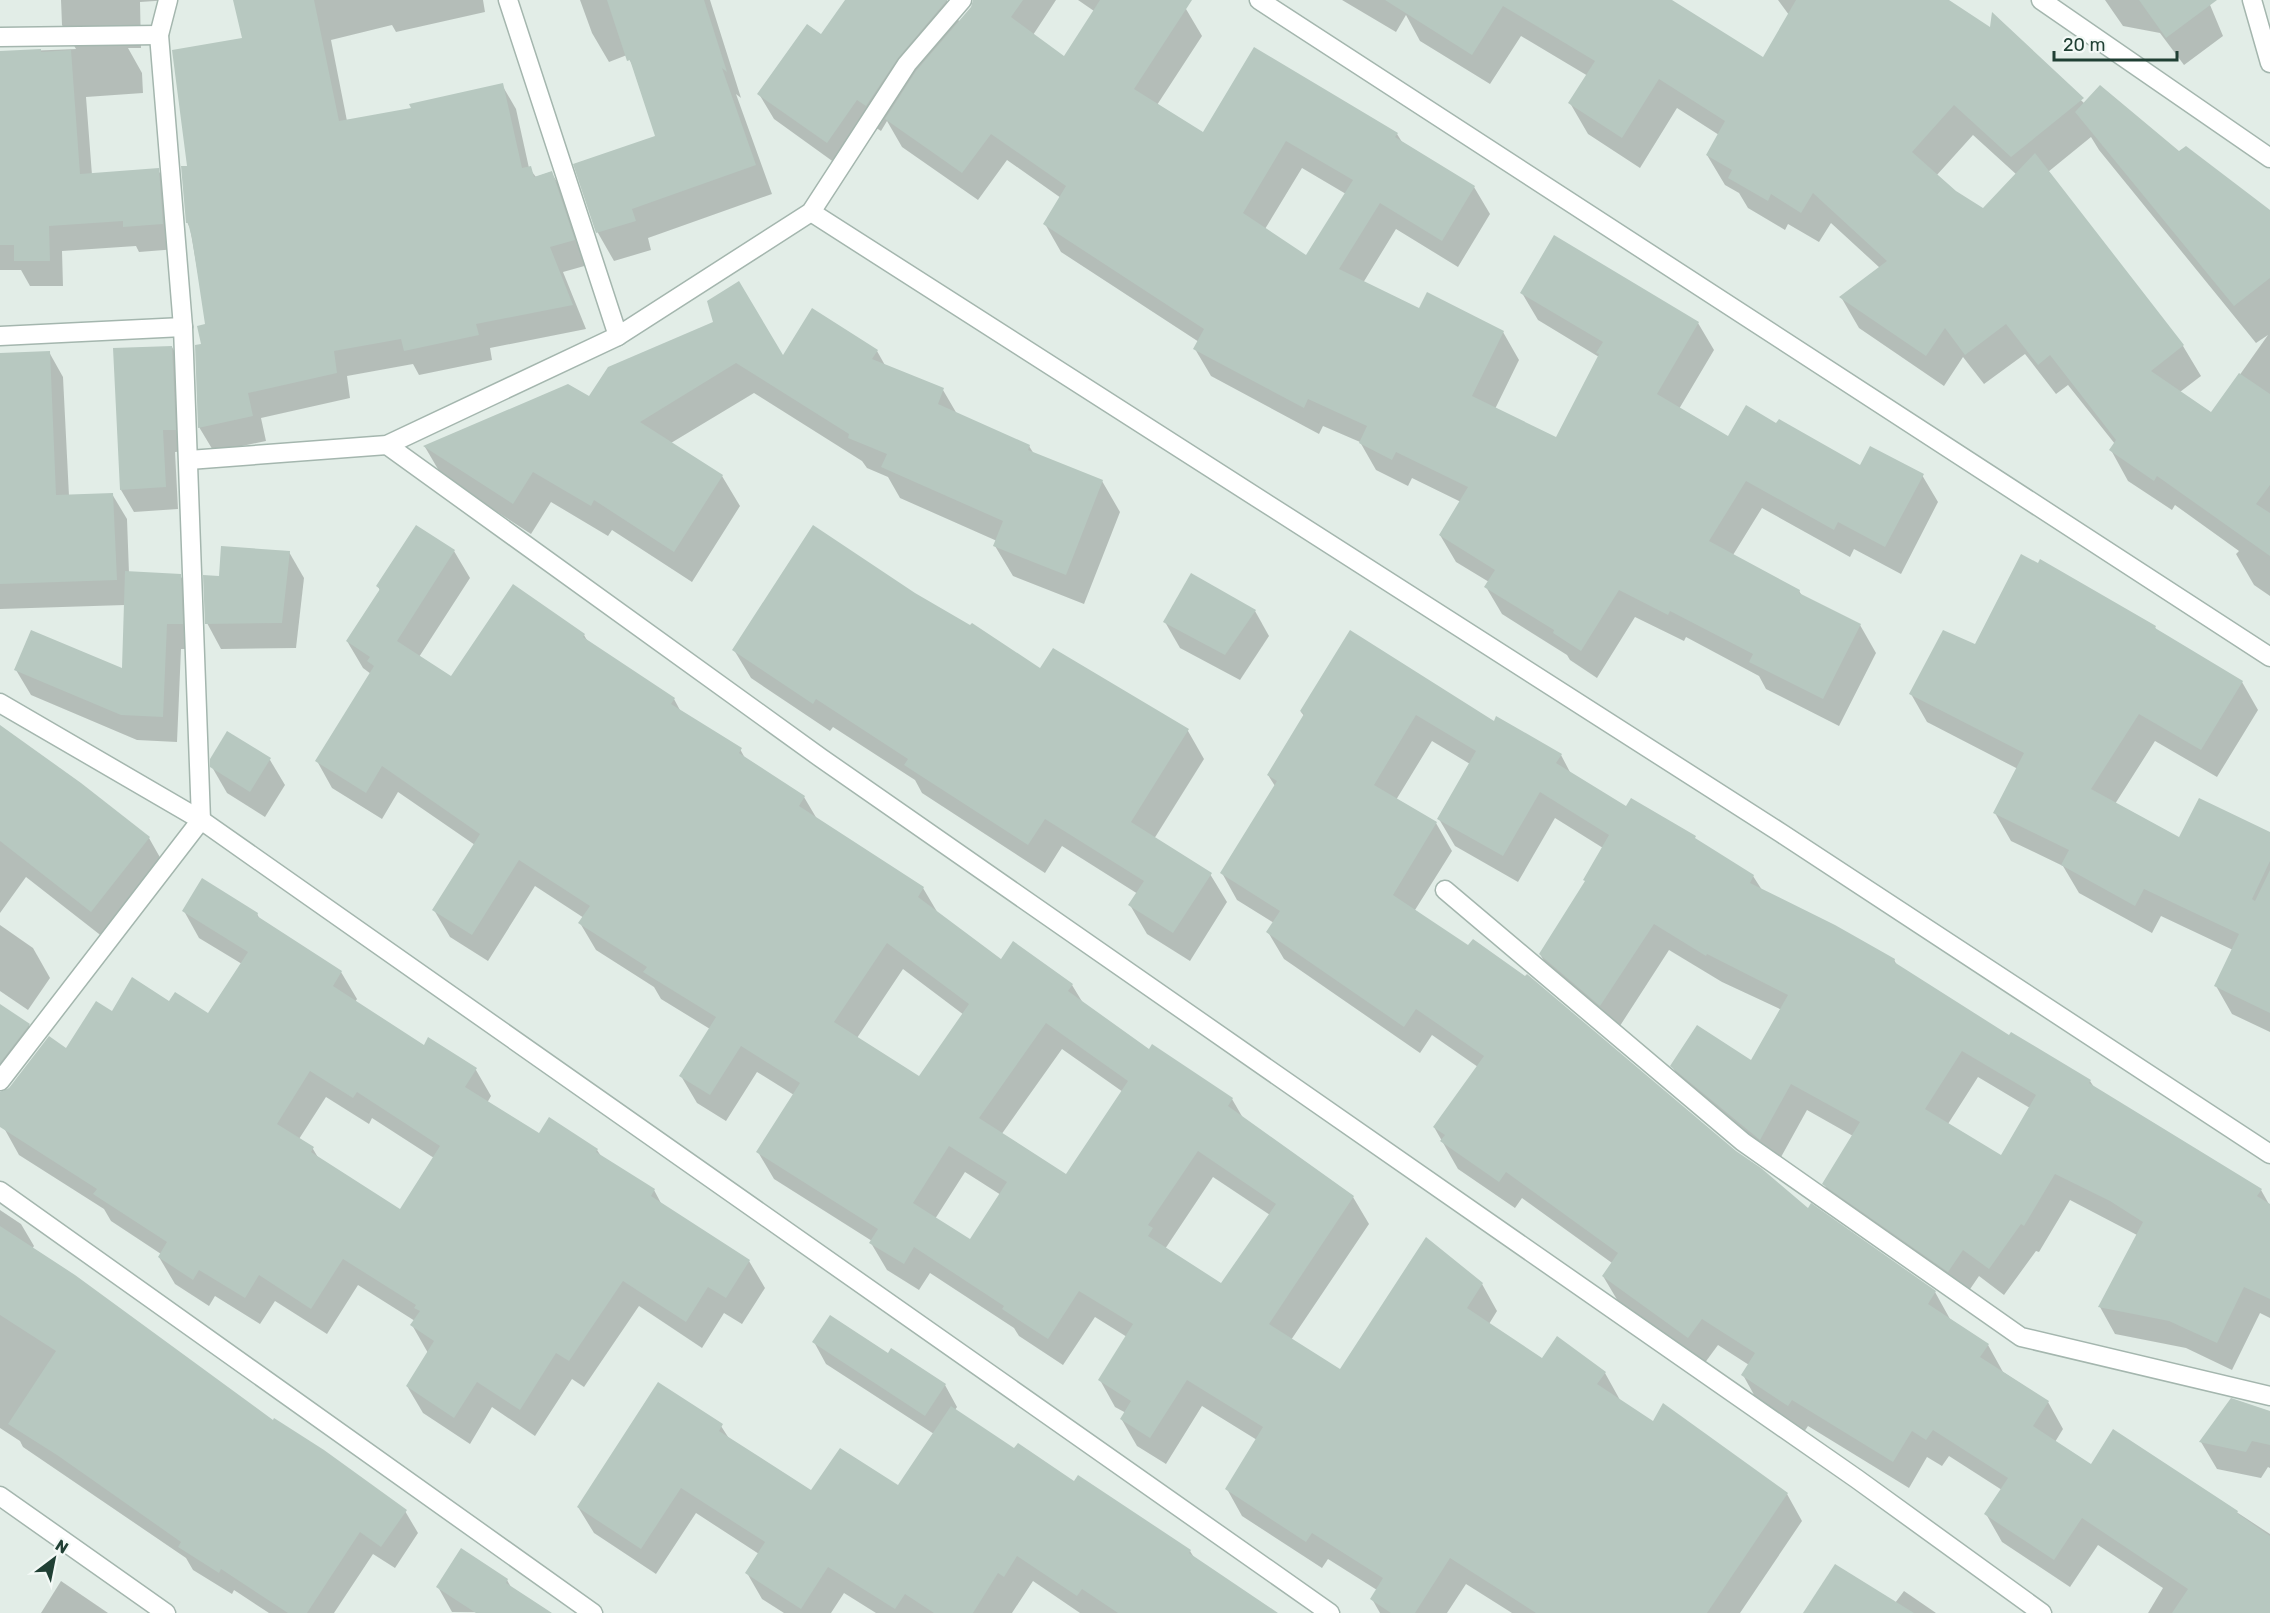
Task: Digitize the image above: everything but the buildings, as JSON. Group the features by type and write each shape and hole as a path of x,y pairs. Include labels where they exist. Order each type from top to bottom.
{"street":[{"path":"0,1081 201,820 183,327 159,35 168,0"},
{"path":"508,0 618,336"},
{"path":"189,460 387,445 618,336 811,212 907,64 962,0"},
{"path":"1259,0 2270,657"},
{"path":"2041,0 2270,158"},
{"path":"2252,0 2270,63"},
{"path":"0,37 159,35"},
{"path":"811,212 1771,827 2270,1154"},
{"path":"0,336 183,327"},
{"path":"387,445 821,758 1857,1479 2042,1613"},
{"path":"0,703 201,820 1330,1613"},
{"path":"1445,890 1743,1142 2021,1337 2270,1396"},
{"path":"0,1191 593,1613"},
{"path":"0,1496 166,1613"}]}
